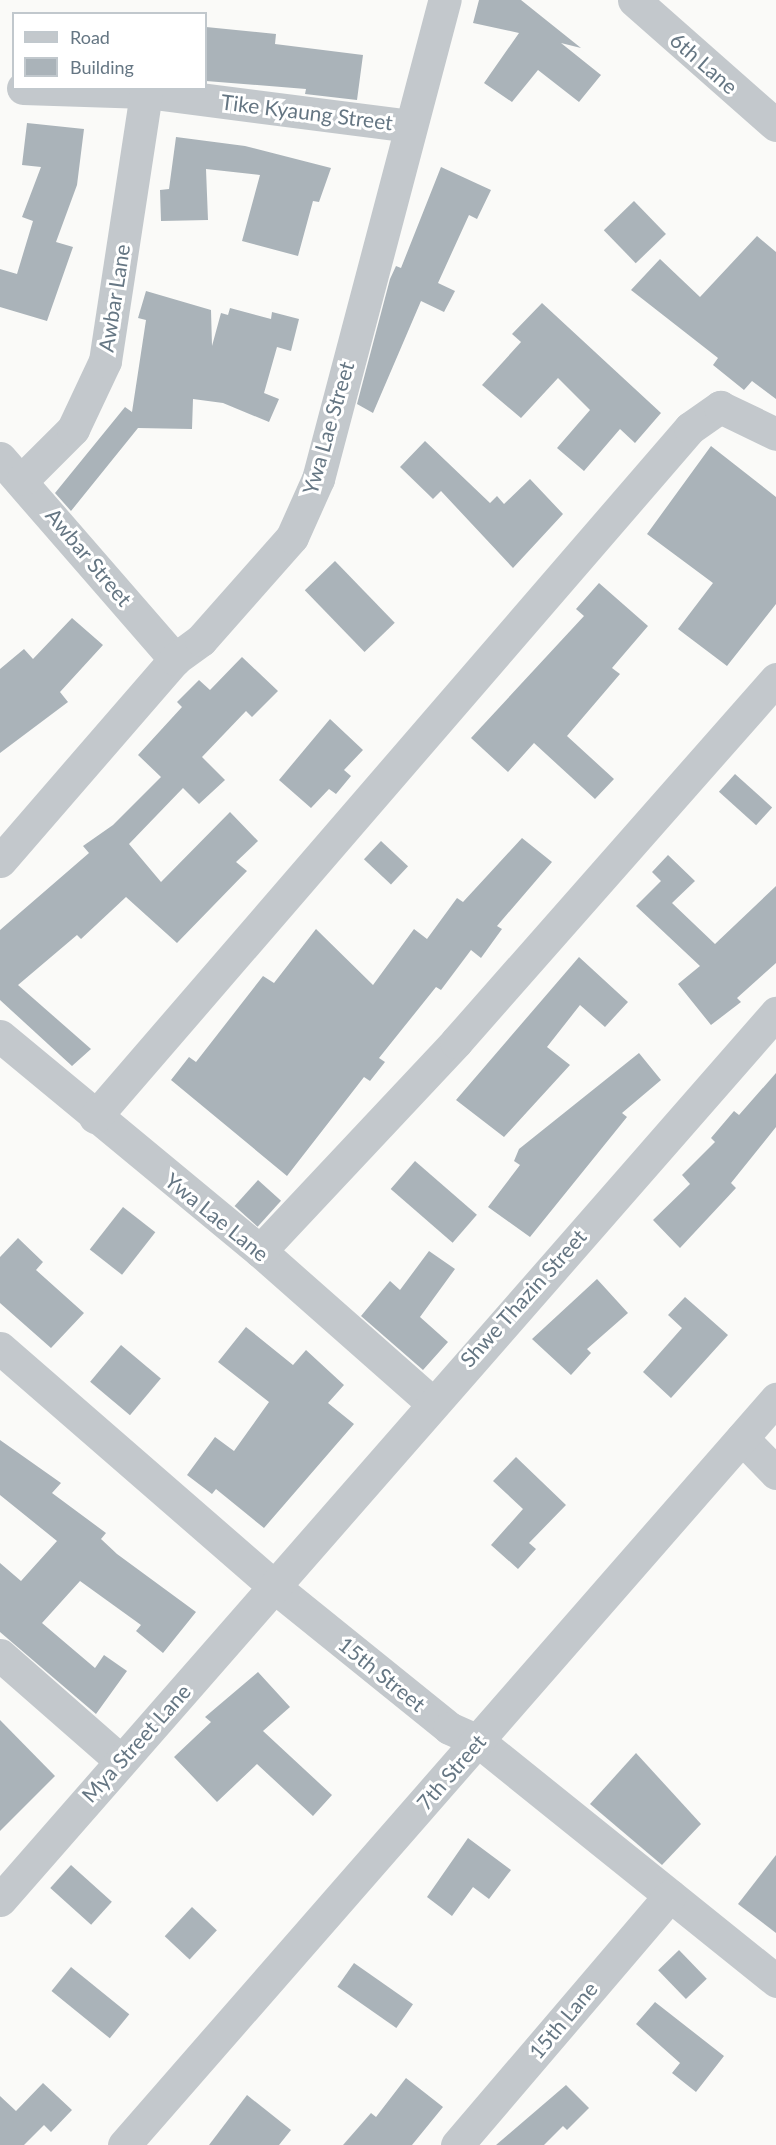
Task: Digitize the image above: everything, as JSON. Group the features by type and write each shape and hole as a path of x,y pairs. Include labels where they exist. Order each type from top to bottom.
{"street":[{"name":"Ywa Lae Street","path":"0,861 175,659 201,640 292,537 318,478 445,0"},
{"name":"6th Lane","path":"634,0 776,125"},
{"name":"Tike Kyaung Street","path":"84,90 146,92 410,126"},
{"name":"Awbar Lane","path":"12,468 73,429 105,362 146,92"},
{"path":"95,1117 690,428 720,406 776,434"},
{"name":"Awbar Street","path":"12,468 175,659"},
{"path":"260,1251 456,1042 776,679"},
{"name":"Shwe Thazin Street","path":"277,1589 431,1402 776,1013"},
{"name":"Ywa Lae Lane","path":"0,1036 95,1117 260,1251 431,1402"},
{"name":"15th Street","path":"0,1348 277,1589 449,1728 478,1741 776,1981"},
{"name":"7th Street","path":"124,2145 776,1399"},
{"path":"742,1438 776,1473"},
{"name":"Mya Street Lane","path":"0,1900 120,1759 277,1589"},
{"path":"0,1655 120,1759"},
{"name":"15th Lane","path":"457,2145 670,1896"}],"building":[{"path":"479,0 521,0 581,48 561,43 601,75 579,102 538,70 512,102 484,83 519,33 473,23"},
{"path":"207,27 276,34 275,44 363,55 357,100 305,94 306,89 207,81"},
{"path":"27,123 84,129 77,185 56,242 73,247 47,321 0,307 0,269 17,274 33,221 22,217 41,167 22,165"},
{"path":"176,137 245,146 331,168 319,202 313,201 298,256 242,241 260,175 206,169 208,220 161,221 160,190 169,189"},
{"path":"441,167 491,190 477,219 469,215 438,283 455,291 444,312 421,301 373,413 357,404 390,279 396,266 401,268"},
{"path":"634,201 666,234 636,263 604,230"},
{"path":"757,236 776,252 776,399 752,381 744,390 713,365 718,358 631,290 660,259 700,297"},
{"path":"146,291 211,310 212,346 221,313 228,315 230,308 271,319 272,312 299,319 291,351 277,347 264,393 279,399 269,422 223,403 193,399 192,429 138,428 71,511 55,493 125,407 132,412 146,320 138,318"},
{"path":"542,303 661,413 635,443 620,429 584,471 557,448 590,410 558,378 521,418 482,385 521,342 512,334"},
{"path":"425,441 490,503 497,496 504,504 530,479 563,514 513,568 441,491 433,499 400,467"},
{"path":"711,446 776,497 776,604 727,666 678,629 713,583 647,534"},
{"path":"335,561 395,623 365,652 305,590"},
{"path":"599,583 648,626 612,668 620,674 567,736 614,779 595,799 534,743 508,772 471,738 584,616 576,609"},
{"path":"72,618 103,645 60,692 68,702 0,753 0,669 24,649 33,659"},
{"path":"242,657 278,691 252,717 246,711 202,757 225,780 199,804 183,788 129,844 161,882 230,812 258,841 236,862 247,871 177,943 126,897 81,939 77,935 18,985 91,1049 72,1066 0,1000 0,930 89,853 83,846 113,825 161,777 138,755 182,707 177,702 199,680 210,690"},
{"path":"330,719 363,750 344,770 351,776 336,794 329,789 311,808 279,780"},
{"path":"735,774 772,807 756,825 719,792"},
{"path":"522,838 552,862 497,926 502,929 481,958 471,950 441,990 436,987 379,1058 385,1062 370,1081 364,1077 287,1176 171,1080 189,1057 196,1062 263,976 274,983 316,929 373,985 414,929 427,939 457,898 463,902"},
{"path":"381,841 408,866 391,885 364,859"},
{"path":"668,855 695,881 672,903 715,944 776,886 776,963 737,998 741,1002 711,1025 678,984 700,966 636,906 661,881 652,872"},
{"path":"579,957 628,1002 605,1027 580,1005 547,1047 570,1065 504,1137 456,1100"},
{"path":"639,1053 661,1080 622,1113 627,1117 530,1237 488,1207 520,1165 514,1161 519,1149"},
{"path":"776,1073 776,1127 731,1183 736,1188 680,1248 653,1220 690,1184 682,1175 715,1142 711,1138 734,1111 739,1115"},
{"path":"415,1161 477,1215 453,1243 391,1189"},
{"path":"258,1180 281,1201 258,1227 235,1206"},
{"path":"123,1207 155,1232 122,1275 90,1250"},
{"path":"18,1238 43,1262 36,1270 84,1313 51,1348 0,1303 0,1257"},
{"path":"429,1251 455,1269 420,1317 448,1342 423,1370 361,1316 390,1281 400,1290"},
{"path":"597,1279 628,1313 587,1349 591,1353 571,1375 532,1339"},
{"path":"685,1297 728,1335 671,1398 643,1372 682,1328 668,1315"},
{"path":"246,1327 293,1365 306,1350 344,1385 328,1403 354,1424 264,1528 216,1489 212,1494 187,1475 215,1437 234,1451 269,1402 218,1362"},
{"path":"121,1345 161,1378 130,1415 90,1382"},
{"path":"0,1440 61,1483 52,1493 106,1533 101,1539 117,1554 196,1612 163,1653 136,1631 141,1625 80,1581 42,1623 95,1668 104,1655 127,1671 96,1714 0,1632 0,1563 21,1581 57,1541 0,1495"},
{"path":"516,1457 566,1505 529,1543 536,1549 518,1569 491,1545 523,1509 493,1481"},
{"path":"258,1672 290,1707 263,1731 332,1795 313,1816 257,1764 217,1802 174,1757 211,1722 205,1717"},
{"path":"0,1720 55,1776 0,1831"},
{"path":"636,1753 701,1824 662,1865 590,1804"},
{"path":"468,1838 511,1870 489,1899 473,1887 452,1916 427,1897"},
{"path":"776,1855 776,1933 738,1904"},
{"path":"71,1865 112,1902 91,1925 50,1888"},
{"path":"192,1907 217,1930 190,1959 165,1936"},
{"path":"679,1950 707,1979 686,1999 658,1970"},
{"path":"354,1963 413,2004 396,2028 337,1987"},
{"path":"71,1967 129,2014 110,2038 51,1991"},
{"path":"655,2002 724,2056 696,2092 672,2073 680,2063 636,2024"},
{"path":"406,2078 443,2107 412,2145 343,2145 371,2113 376,2117"},
{"path":"43,2083 72,2110 51,2132 44,2125 24,2145 0,2145 0,2096 16,2111"},
{"path":"566,2085 589,2108 567,2130 563,2126 544,2145 496,2145"},
{"path":"247,2095 291,2130 279,2145 209,2145"}]}
